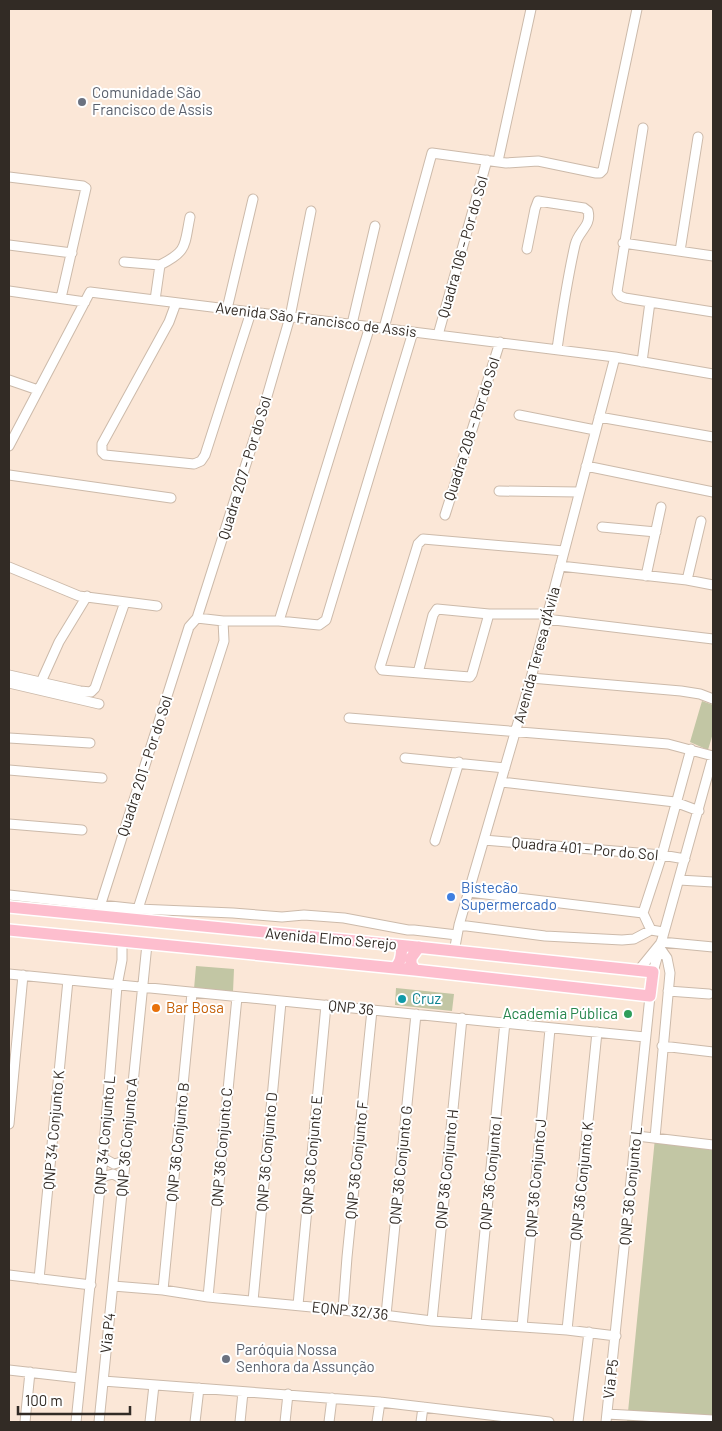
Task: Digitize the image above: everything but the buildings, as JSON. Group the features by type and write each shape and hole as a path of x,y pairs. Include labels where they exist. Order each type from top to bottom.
{"main road":[{"name":"Avenida Elmo Serejo","path":"9,908 98,911 454,952 653,972"},
{"name":"Avenida Elmo Serejo","path":"9,930 415,970 650,996"},
{"path":"395,968 400,964 402,946"},
{"path":"415,970 411,964 411,958 419,948"},
{"path":"650,996 653,972"}],"street":[{"path":"498,162 531,9"},
{"path":"384,328 432,153 511,164 534,161 596,173 600,173 603,170 637,9"},
{"path":"643,128 616,292 622,298 713,312"},
{"path":"680,251 698,137"},
{"name":"Quadra 106 - Por do Sol","path":"438,335 487,160"},
{"path":"9,177 86,187 87,189 61,298"},
{"path":"227,309 253,199"},
{"path":"527,249 538,201 584,208 588,211 588,224 578,236 575,244 570,274 565,289 557,350"},
{"path":"290,317 311,211"},
{"path":"124,262 160,265 175,257 183,249 190,217"},
{"path":"352,324 374,226"},
{"path":"623,243 713,256"},
{"path":"9,245 72,253"},
{"path":"155,300 160,265"},
{"path":"9,292 84,302 9,446"},
{"name":"Avenida São Francisco de Assis","path":"84,302 90,292 615,356 713,374"},
{"path":"642,362 650,302"},
{"path":"176,303 169,322 102,444 102,452 105,455 194,464 201,461 208,446 251,312"},
{"name":"Quadra 207 - Por do Sol","path":"198,618 290,317"},
{"path":"279,621 370,326"},
{"path":"198,618 223,621 279,621 319,625 326,620 413,332"},
{"name":"Quadra 208 - Por do Sol","path":"445,515 500,342"},
{"name":"Avenida Teresa d'Ávila","path":"454,952 459,925 531,678 615,356"},
{"path":"9,380 38,390"},
{"path":"519,415 595,430"},
{"path":"599,417 713,437"},
{"path":"586,466 713,492"},
{"path":"9,475 171,498"},
{"path":"498,491 579,492"},
{"path":"646,576 660,507"},
{"path":"687,580 701,521"},
{"path":"602,527 656,532"},
{"path":"489,614 470,677 382,670 380,666 418,544 421,540 425,538 564,551"},
{"path":"560,566 687,580 713,585"},
{"path":"9,567 68,592 157,606"},
{"path":"41,682 59,642 87,596"},
{"path":"9,675 91,692 125,602"},
{"path":"418,673 435,610 441,609 489,614 547,616 713,639"},
{"name":"Quadra 201 - Por do Sol","path":"98,911 189,627 198,618"},
{"path":"223,621 225,629 221,650 136,915 233,912 282,917 304,915 344,918 408,930 457,935"},
{"path":"531,678 681,691 700,694 713,699"},
{"path":"9,682 99,704"},
{"path":"349,718 668,744 713,756 711,778 699,811 653,972"},
{"path":"9,738 90,743"},
{"path":"655,1138 670,972 662,941 651,930 643,913 662,855 690,749"},
{"path":"405,758 505,768"},
{"path":"435,841 459,762"},
{"path":"9,770 102,778"},
{"path":"500,782 675,802 699,811"},
{"path":"9,824 82,830"},
{"name":"Quadra 401 - Por do Sol","path":"484,840 662,855 685,860"},
{"path":"679,880 713,882"},
{"path":"469,892 643,913"},
{"path":"9,895 98,911"},
{"path":"459,925 545,936 622,940 634,939 651,930"},
{"path":"402,946 408,930"},
{"path":"117,986 122,960 122,941"},
{"path":"662,941 713,947"},
{"path":"638,971 662,941"},
{"path":"141,987 147,944"},
{"name":"QNP 36","path":"9,974 645,1037"},
{"path":"9,1124 23,975"},
{"name":"QNP 34 Conjunto K","path":"40,1279 68,980"},
{"name":"QNP 34 Conjunto L","path":"91,1285 117,986"},
{"name":"QNP 36 Conjunto A","path":"113,1286 141,987"},
{"path":"668,991 709,994"},
{"name":"QNP 36 Conjunto B","path":"163,1290 192,993"},
{"path":"645,1037 650,996"},
{"name":"QNP 36 Conjunto C","path":"208,1297 237,997"},
{"name":"QNP 36 Conjunto D","path":"253,1301 281,1002"},
{"name":"QNP 36 Conjunto E","path":"298,1306 326,1005"},
{"name":"QNP 36 Conjunto F","path":"343,1310 372,1010"},
{"name":"QNP 36 Conjunto G","path":"386,1315 416,1014"},
{"name":"QNP 36 Conjunto H","path":"432,1321 462,1018"},
{"name":"QNP 36 Conjunto I","path":"476,1324 506,1022"},
{"name":"QNP 36 Conjunto J","path":"522,1327 550,1028"},
{"name":"QNP 36 Conjunto K","path":"567,1330 597,1032"},
{"name":"QNP 36 Conjunto L","path":"616,1336 645,1037"},
{"path":"662,1046 713,1052"},
{"path":"636,1136 713,1145"},
{"path":"103,1158 114,1164 125,1161"},
{"path":"101,1176 113,1174 124,1179"},
{"path":"9,1275 91,1285"},
{"name":"Via P4","path":"76,1422 79,1378 91,1285"},
{"name":"EQNP 32/36","path":"113,1286 432,1321 567,1330 616,1336"},
{"name":"Via P4","path":"99,1422 113,1286"},
{"path":"578,1422 588,1332"},
{"name":"Via P5","path":"607,1418 616,1336"},
{"path":"9,1370 79,1378"},
{"path":"26,1422 30,1372"},
{"path":"103,1381 380,1402 468,1412 512,1420 549,1422"},
{"path":"150,1422 154,1385"},
{"path":"195,1422 199,1388"},
{"path":"240,1422 243,1392"},
{"path":"285,1422 288,1394"},
{"path":"329,1422 332,1398"},
{"path":"378,1422 380,1402"},
{"path":"421,1422 423,1407"},
{"path":"467,1422 468,1412"},
{"path":"607,1418 713,1420"}],"green space":[{"path":"702,701 713,705 713,733 708,750 690,742"},
{"path":"196,966 234,969 233,992 194,989"},
{"path":"396,988 454,994 452,1011 395,1005"},
{"path":"655,1138 713,1145 713,1422 627,1422"}],"place":[{"name":"Comunidade São Francisco de Assis","path":"82,102"},
{"name":"Bistecão Supermercado","path":"451,897"},
{"name":"Cruz","path":"402,999"},
{"name":"Bar Bosa","path":"156,1008"},
{"name":"Academia Pública","path":"628,1014"},
{"name":"Paróquia Nossa Senhora da Assunção","path":"226,1359"}]}
